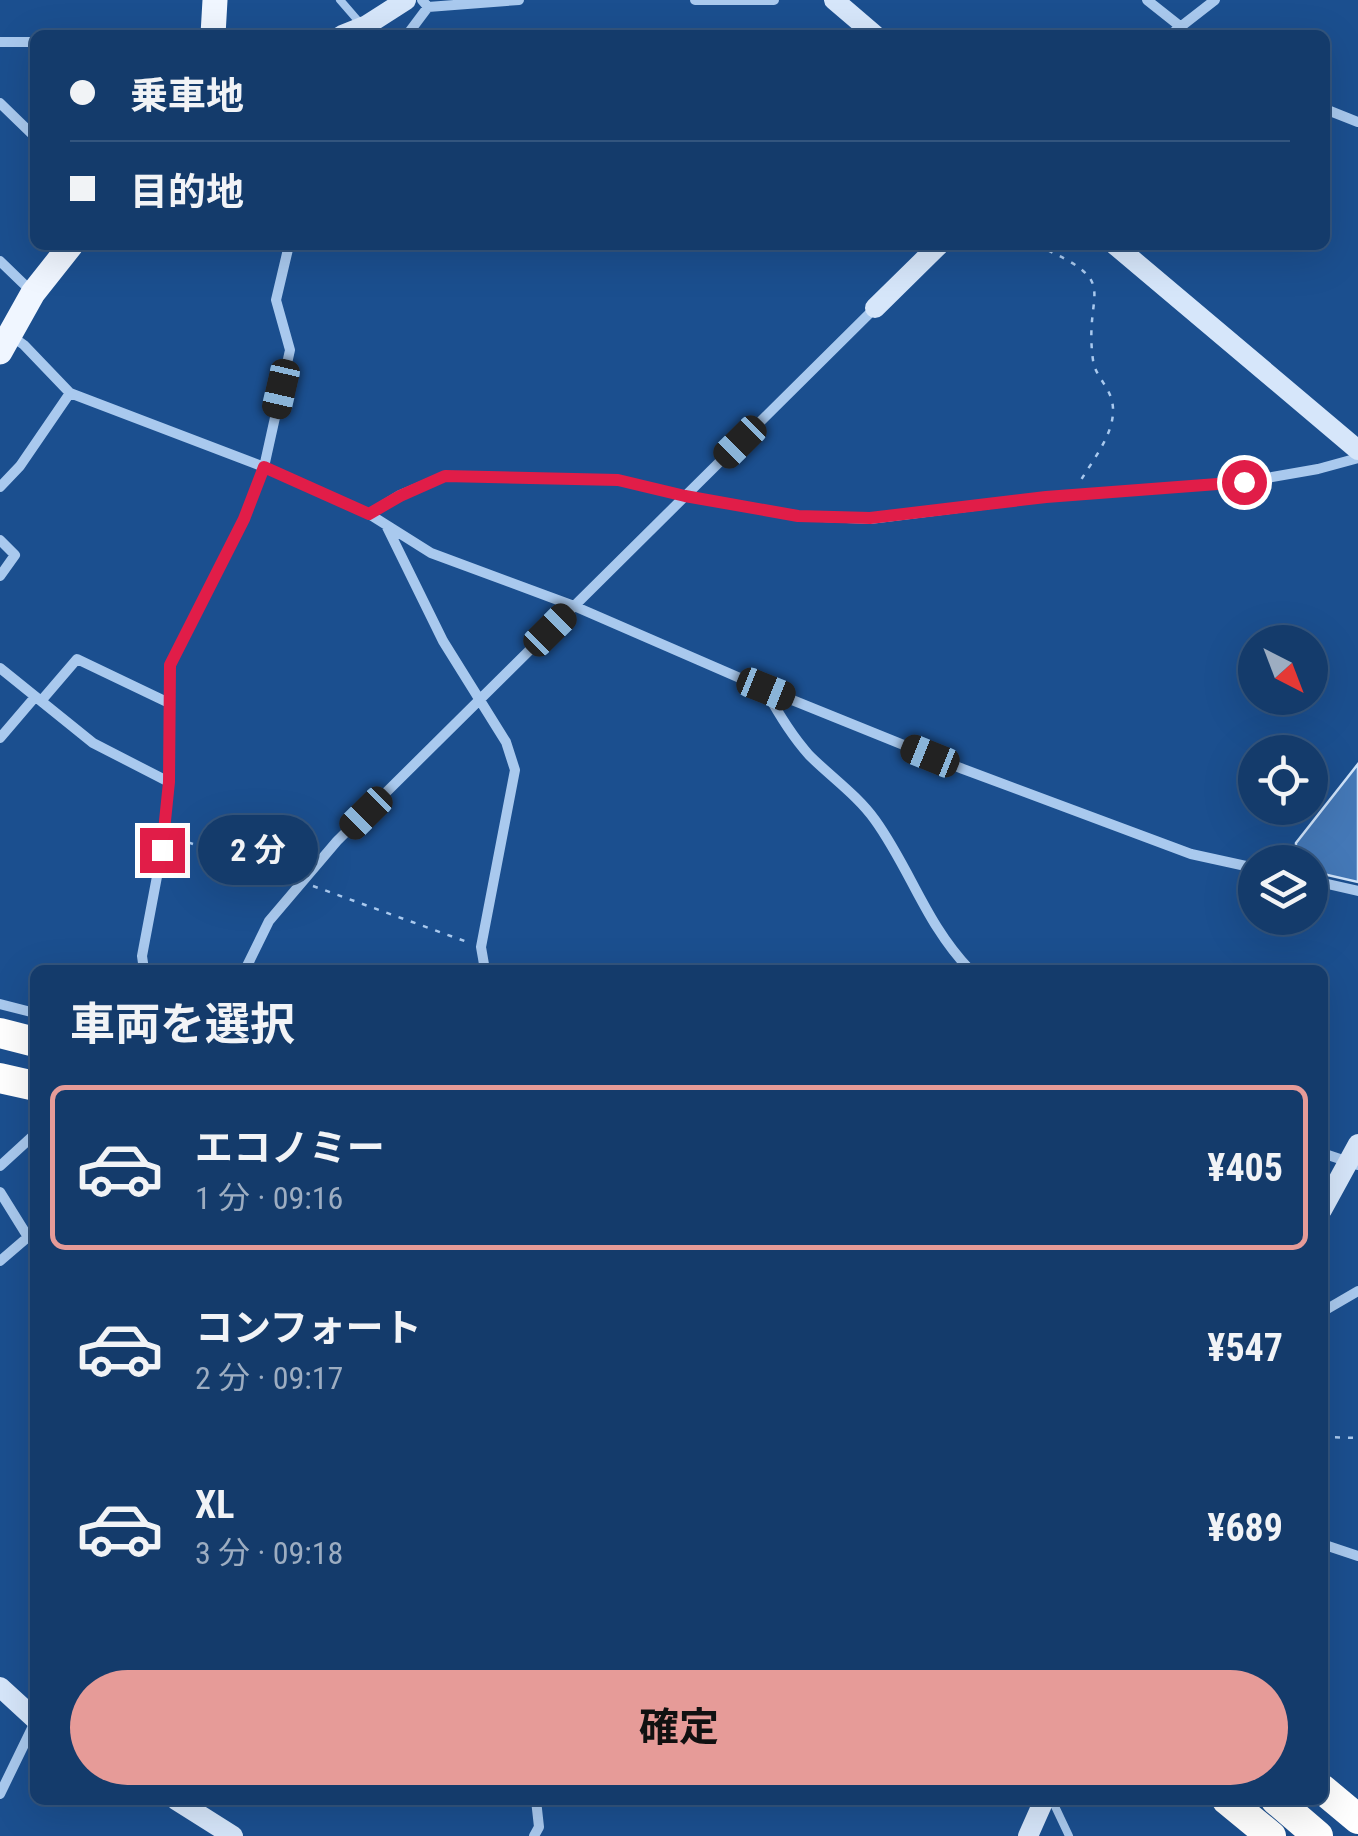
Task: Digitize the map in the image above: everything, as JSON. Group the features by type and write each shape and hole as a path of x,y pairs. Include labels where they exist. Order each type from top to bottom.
{"highway":[{"path":"0,1033 30,1041"},
{"path":"0,1052 30,1059"},
{"path":"0,1078 30,1085"},
{"path":"0,1096 30,1101"},
{"path":"1328,1794 1358,1819"},
{"path":"1233,1805 1271,1836"},
{"path":"1263,1805 1298,1836"},
{"path":"1282,1805 1318,1836"}],"main road":[{"path":"213,30 215,0"},
{"path":"5,344 33,293 66,250"}],"street":[{"path":"353,30 406,0"},
{"path":"409,30 425,4 519,0"},
{"path":"695,0 774,0"},
{"path":"834,0 869,30"},
{"path":"1147,0 1181,27"},
{"path":"1177,30 1216,0"},
{"path":"0,42 30,42"},
{"path":"0,103 30,133"},
{"path":"1330,111 1358,122"},
{"path":"143,965 169,782 170,665 244,519 264,467 290,350 276,300 288,250"},
{"path":"247,965 269,921 337,841 933,250"},
{"path":"1121,250 1358,450"},
{"path":"0,261 33,293"},
{"path":"5,344 24,344 70,394 264,467 369,514 431,553 574,606 963,769 1192,854 1238,864"},
{"path":"0,487 20,466 70,394"},
{"path":"369,514 445,476 618,480 798,516 870,518 1074,494 1244,482 1358,458"},
{"path":"385,524 443,641 506,742 514,770 481,947 484,965"},
{"path":"0,540 16,555 0,576"},
{"path":"0,738 76,659 169,704"},
{"path":"0,668 94,742 169,782"},
{"path":"766,689 784,726 878,824 932,924 966,965"},
{"path":"1328,884 1358,891"},
{"path":"0,1004 30,1012"},
{"path":"0,1166 30,1139"},
{"path":"1328,1154 1355,1157 1328,1200"},
{"path":"0,1192 30,1237"},
{"path":"0,1261 30,1240"},
{"path":"1328,1308 1358,1291"},
{"path":"1328,1546 1358,1556"},
{"path":"0,1687 30,1716"},
{"path":"0,1794 30,1731"},
{"path":"184,1805 233,1836"},
{"path":"534,1836 538,1827 536,1805"},
{"path":"1028,1836 1042,1805"}],"lane":[{"path":"340,0 362,26"},
{"path":"1054,1805 1069,1836"}],"path":[{"path":"1047,250 1089,275 1098,294 1093,318 1093,367 1105,382 1114,406 1110,428 1074,494"},
{"path":"164,834 481,947"},
{"path":"1328,1437 1358,1438"}],"building":[{"path":"1358,764 1358,882 1328,875 1328,845 1296,845 1310,825 1328,825 1328,802"}],"route":[{"path":"162,850 169,782 170,665 244,519 264,467 369,514 445,476 618,480 798,516 870,518 1046,497 1244,482"}]}
